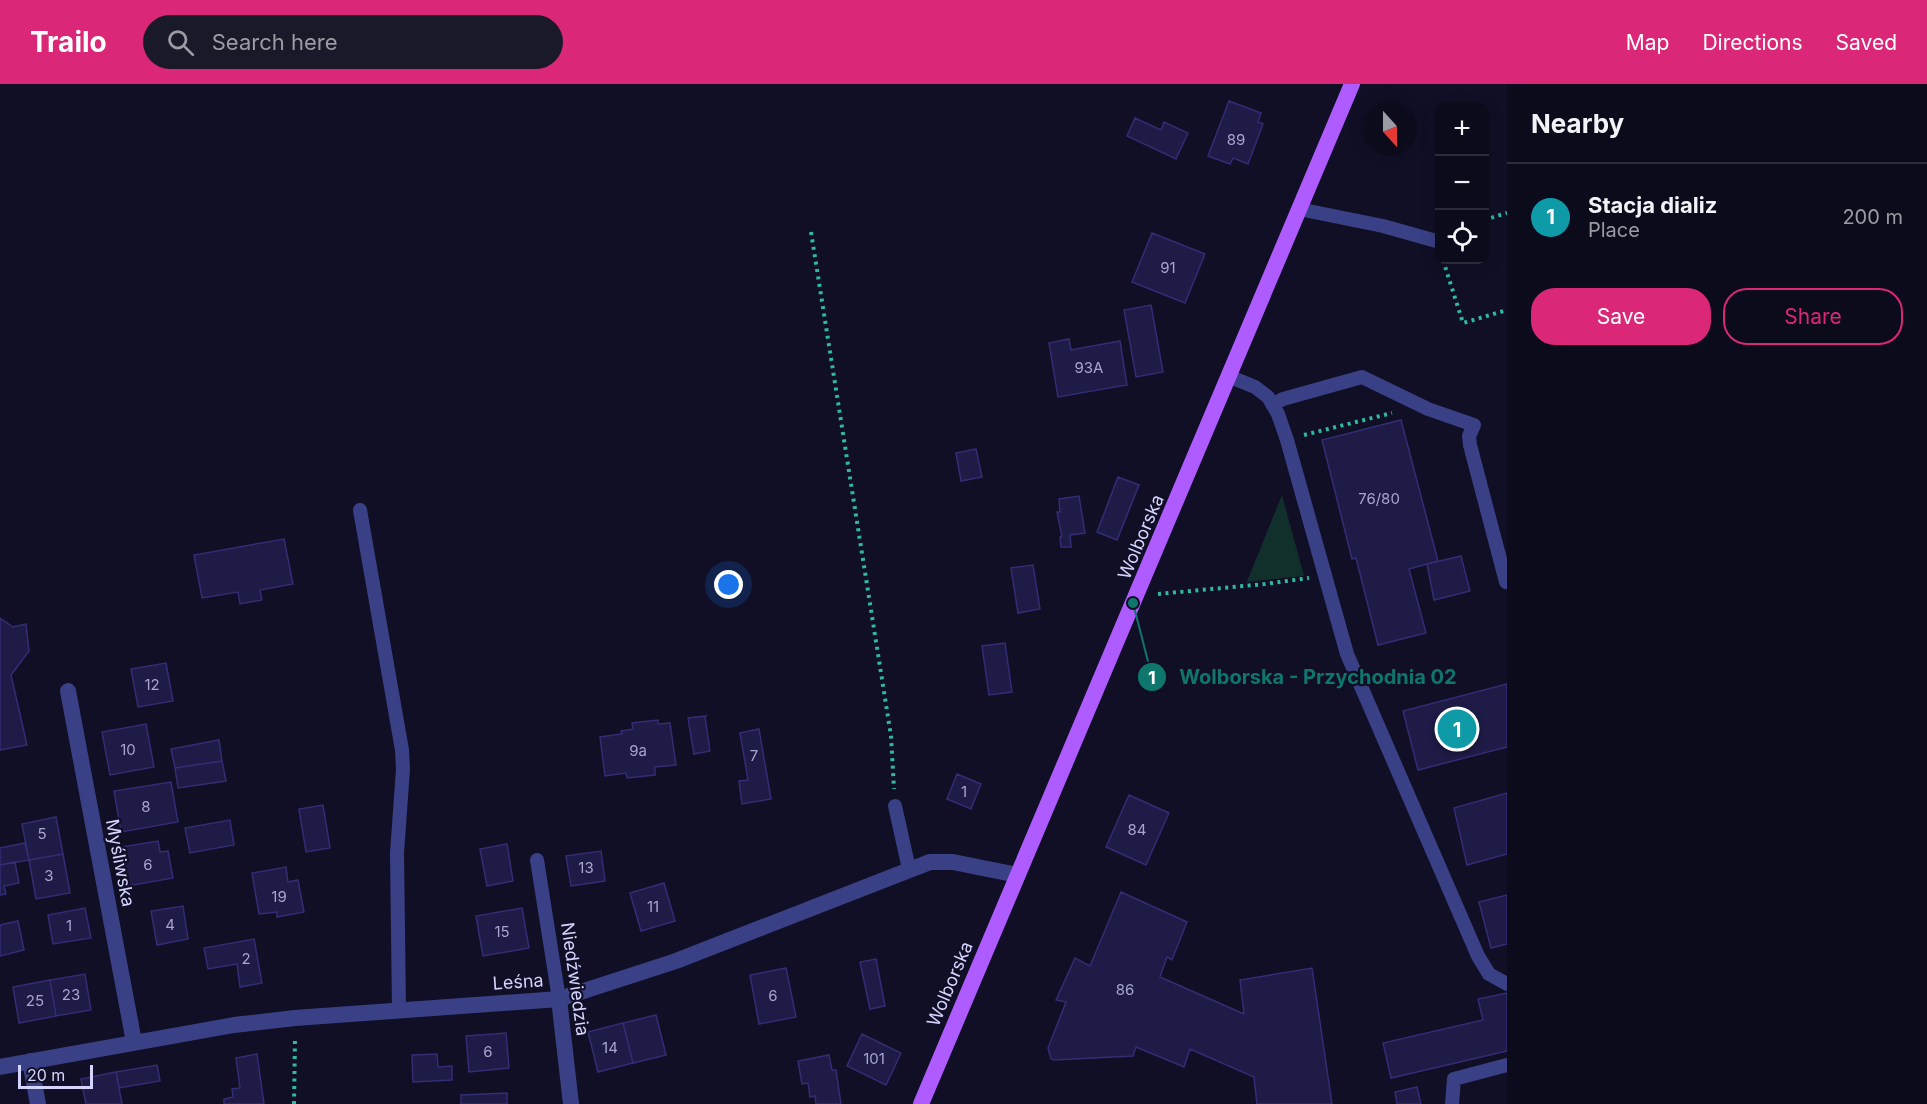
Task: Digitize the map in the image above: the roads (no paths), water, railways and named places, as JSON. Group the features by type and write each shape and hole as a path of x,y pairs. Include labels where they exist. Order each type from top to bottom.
{"main road":[{"name":"Wolborska","path":"921,1104 1352,84"}],"street":[{"name":"Myśliwska","path":"68,691 134,1042"},
{"name":"Leśna","path":"0,1067 234,1025 295,1018 559,999 676,961 930,862 945,861 1017,875"},
{"name":"Niedźwiedzia","path":"559,999 570,1104"},
{"path":"30,1061 38,1104"}],"lane":[{"path":"1299,209 1383,226 1435,241"},
{"path":"1228,376 1262,391 1273,404 1287,440 1347,654 1478,956 1489,974 1507,984"},
{"path":"1273,404 1283,399 1362,377 1428,409 1474,425 1469,436 1470,445 1506,582"},
{"path":"360,510 402,750 403,769 397,853 399,1010"},
{"path":"895,806 909,869"},
{"name":"Niedźwiedzia","path":"537,860 559,999"},
{"path":"1452,1104 1454,1079 1507,1065"}],"place":[{"name":"Wolborska - Przychodnia 02","path":"1133,603"},
{"name":"Stacja dializ","path":"1457,729"}]}
